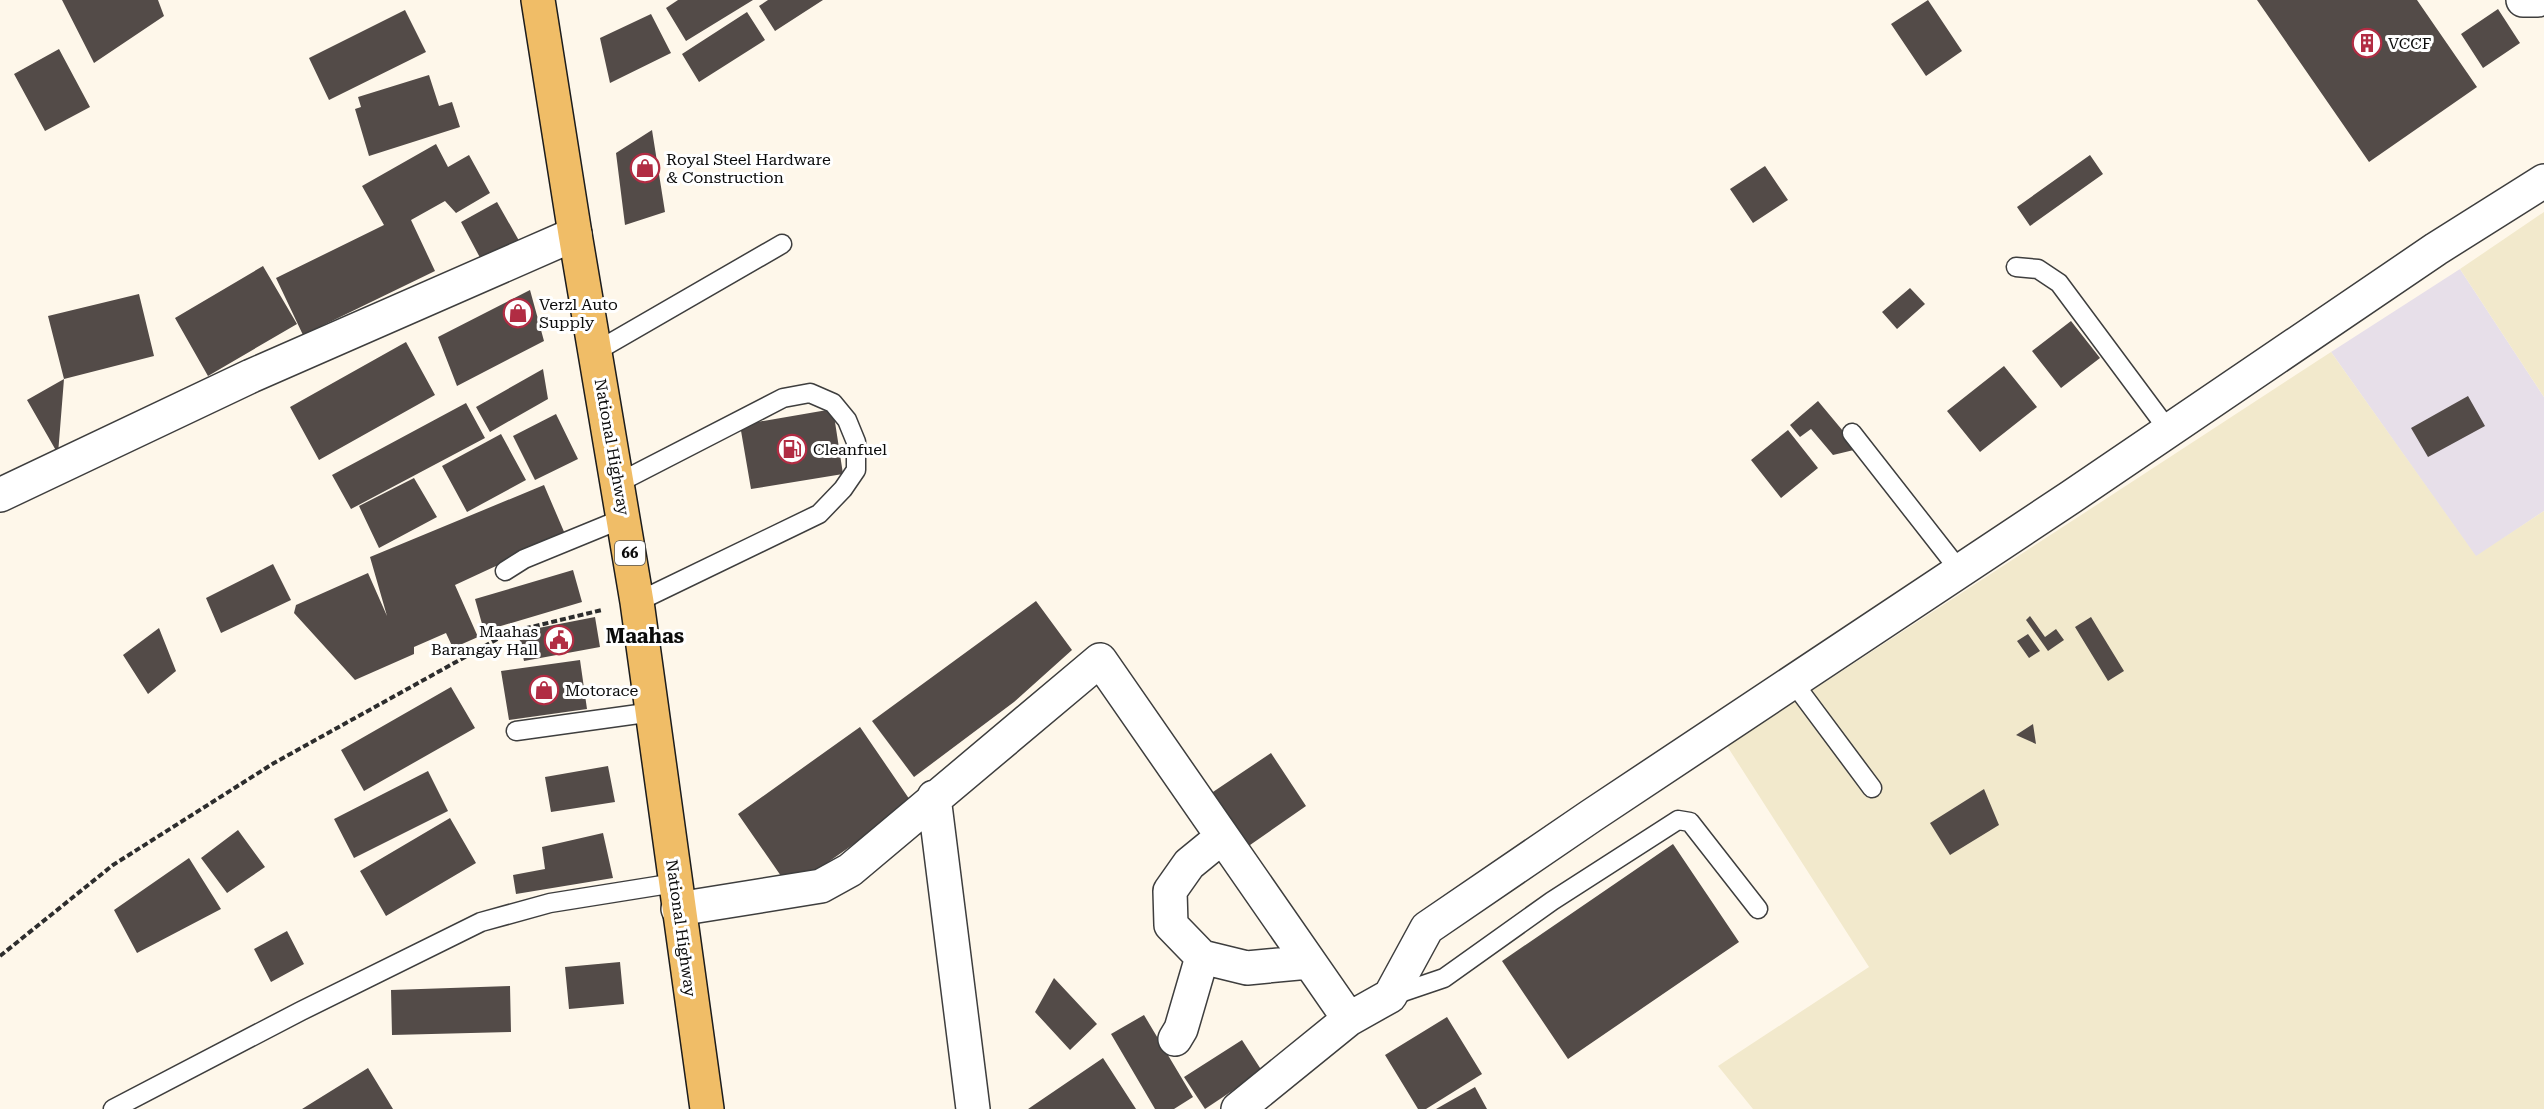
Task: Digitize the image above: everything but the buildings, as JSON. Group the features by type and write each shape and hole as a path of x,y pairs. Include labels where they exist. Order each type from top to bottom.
{"main road":[{"name":"National Highway","path":"538,0 575,234 638,602 707,1109"}],"street":[{"path":"2523,0 2538,0"},
{"path":"1238,1109 1349,1019 1389,996 1427,928 2169,431 2436,249 2544,181"},
{"path":"0,495 250,376 575,234"},
{"path":"677,896 821,886 850,870 934,797 1100,660 1349,1019"},
{"path":"934,797 973,1109"},
{"path":"1222,837 1189,864 1170,891 1171,925 1202,957 1247,968 1309,962"},
{"path":"1175,1039 1202,957"}],"lane":[{"path":"595,352 782,244"},
{"path":"2016,267 2038,269 2059,283 2169,431"},
{"path":"618,483 783,398 810,393 833,403 847,420 856,442 856,470 843,489 819,514 638,602"},
{"path":"1852,434 1960,571"},
{"path":"505,571 524,559 624,518"},
{"path":"1793,682 1872,788"},
{"path":"516,731 652,712"},
{"path":"1389,996 1444,978 1552,901 1678,820 1690,822 1758,909"},
{"path":"113,1109 301,1011 481,922 550,903 677,896"}],"path":[{"path":"0,956 113,865 284,757 510,632 638,602"}],"shaded area":[{"path":"2544,212 2544,397 2460,269"},
{"path":"2460,269 2544,397 2544,511 2476,557 2331,352"},
{"path":"2331,352 2476,556 2544,511 2544,1109 1753,1109 1718,1066 1869,967 1727,746"}],"place":[{"name":"VCCF","path":"2367,43"},
{"name":"Royal Steel Hardware & Construction","path":"645,168"},
{"name":"Verzl Auto Supply","path":"518,313"},
{"name":"Cleanfuel","path":"792,449"},
{"name":"Maahas Barangay Hall","path":"559,640"},
{"name":"Motorace","path":"544,690"}],"district":[{"name":"Maahas","path":"645,636"}]}
